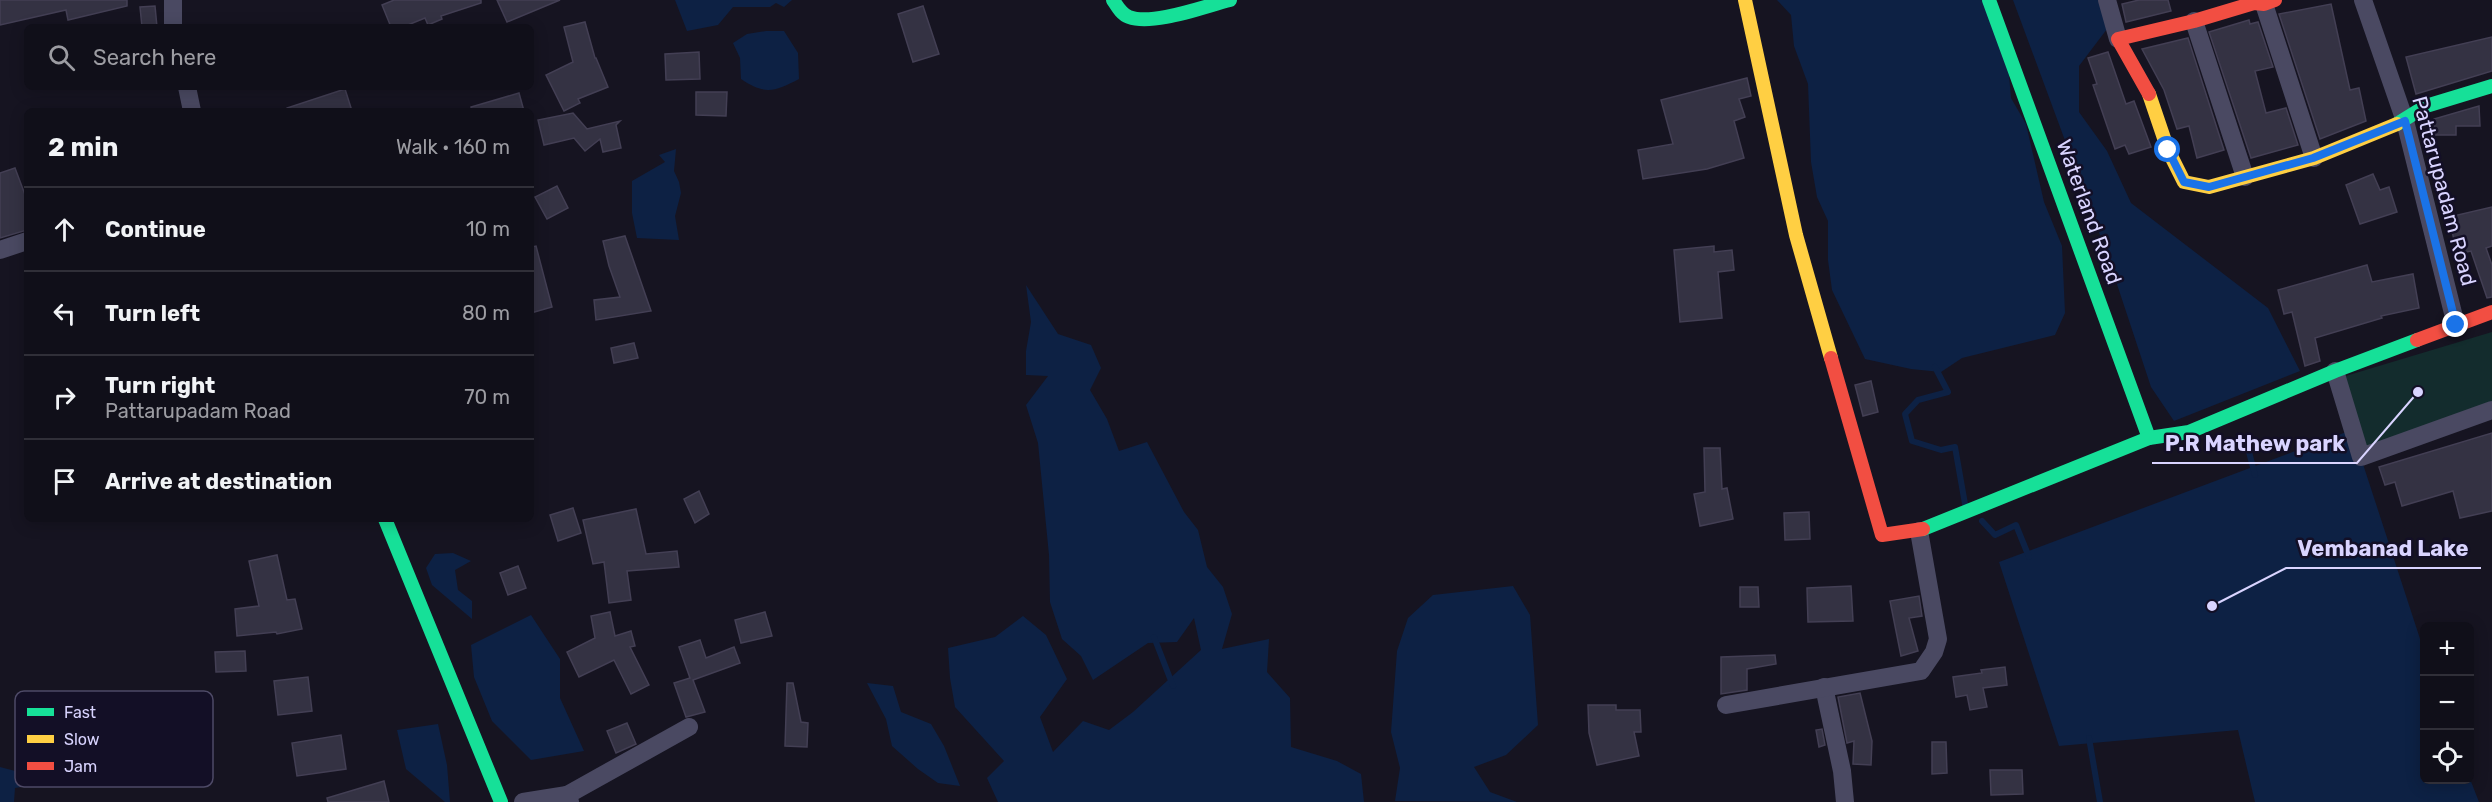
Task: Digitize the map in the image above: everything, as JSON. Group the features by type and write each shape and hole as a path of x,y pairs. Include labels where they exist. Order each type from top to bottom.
{"street":[{"path":"173,0 173,24"},
{"path":"1113,0 1118,9 1130,17 1148,20 1230,0"},
{"path":"1745,0 1796,235 1882,535 1919,531 2149,438 2189,432 2334,371 2492,312"},
{"name":"Waterland Road","path":"1989,0 2149,438"},
{"path":"2107,0 2118,39 2150,95 2168,150 2184,182 2209,187 2313,158 2405,121 2426,106 2492,86"},
{"name":"Pattarupadam Road","path":"2363,0 2405,121 2456,325"},
{"path":"2118,39 2194,21 2254,3 2270,2 2313,158"},
{"path":"2194,21 2245,177"},
{"path":"188,90 191,108"},
{"path":"0,250 24,242"},
{"path":"2334,371 2361,458 2492,410"},
{"path":"386,522 501,802"},
{"path":"1726,705 1921,671 1934,652 1938,639 1919,531"},
{"path":"1824,687 1842,771 1845,802"},
{"path":"523,802 569,798 689,727"}],"green space":[{"path":"2492,332 2492,405 2364,453 2339,378"}],"water":[{"path":"675,0 792,0 784,7 776,3 770,7 733,7 718,25 687,31"},
{"path":"1777,0 1983,0 2009,75 2011,98 2026,124 2044,202 2062,246 2065,313 2055,335 1962,358 1941,372 1911,369 1865,359 1832,290 1828,260 1828,221 1817,197 1811,162 1808,84 1794,46 1791,15"},
{"path":"2013,0 2104,0 2110,25 2079,66 2079,112 2107,151 2131,203 2268,308 2300,371 2174,421 2151,387 2107,254"},
{"path":"784,31 798,53 799,79 783,87 770,90 757,88 741,79 740,58 733,43 747,34"},
{"path":"676,149 674,171 681,193 675,216 679,240 637,238 632,213 632,181 665,162 659,155"},
{"path":"1026,285 1058,334 1091,345 1101,368 1090,390 1107,419 1119,451 1147,442 1184,512 1198,530 1207,567 1223,587 1232,614 1222,649 1269,639 1267,672 1290,698 1291,747 1337,761 1361,774 1364,802 998,802 987,778 1004,761 955,707 948,648 995,637 1023,616 1046,635 1067,679 1040,717 1053,752 1083,721 1109,730 1133,712 1201,650 1194,618 1177,642 1148,643 1093,680 1081,656 1062,639 1050,602 1049,555 1038,443 1026,405 1048,376 1026,375 1026,351 1031,322"},
{"path":"2349,431 2361,458 2420,639 2420,784 2472,784 2479,802 2255,802 2238,730 2059,746 1999,562"},
{"path":"453,553 471,561 455,570 458,590 472,601 472,619 432,585 426,568 435,554"},
{"path":"1513,586 1530,615 1538,725 1506,755 1474,767 1490,792 1517,802 1395,801 1400,768 1391,732 1397,651 1408,618 1433,595"},
{"path":"531,615 560,659 560,698 584,751 531,760 492,721 474,677 471,645"},
{"path":"867,683 893,686 901,712 931,724 944,746 960,786 938,783 892,746 886,719"},
{"path":"438,724 447,765 450,802 445,802 406,769 397,730"},
{"path":"0,767 15,771 15,787 21,787 15,788 14,802 0,802"}],"building":[{"path":"0,0 127,0 127,6 68,20 66,10 0,25"},
{"path":"394,0 481,0 481,3 441,16 442,19 430,24 428,24 425,18 410,24 390,24 382,5"},
{"path":"497,0 560,0 507,22"},
{"path":"2139,0 2168,0 2171,11 2126,22 2122,4"},
{"path":"2331,4 2350,90 2359,88 2366,121 2320,139 2279,14"},
{"path":"155,6 157,24 142,24 140,7"},
{"path":"923,6 939,54 913,62 898,14"},
{"path":"2249,20 2250,24 2258,22 2273,67 2255,71 2266,113 2286,108 2298,145 2251,158 2209,32"},
{"path":"585,22 595,58 608,87 578,99 580,103 564,111 546,75 573,62 564,27"},
{"path":"2492,37 2492,71 2416,94 2406,57"},
{"path":"2188,38 2224,150 2197,158 2189,126 2177,129 2164,90 2142,49"},
{"path":"699,52 700,79 666,80 665,54"},
{"path":"2108,52 2126,104 2134,101 2151,147 2129,154 2125,145 2115,149 2093,85 2097,84 2088,58"},
{"path":"1747,78 1751,96 1739,99 1745,117 1734,121 1744,158 1707,169 1643,179 1638,150 1673,144 1661,100"},
{"path":"345,90 351,108 287,108"},
{"path":"696,92 727,92 726,116 696,115"},
{"path":"519,93 523,108 471,108"},
{"path":"2479,106 2480,126 2456,126 2456,135 2435,135 2434,119"},
{"path":"573,113 587,129 620,121 616,125 621,148 603,152 600,139 585,151 574,138 544,145 538,120"},
{"path":"15,168 24,192 24,231 0,238 0,173"},
{"path":"2373,174 2380,190 2389,187 2397,212 2360,224 2346,185"},
{"path":"557,186 568,208 547,219 535,197"},
{"path":"2492,207 2492,246 2486,248 2492,265 2492,297 2487,298 2471,251 2457,254 2449,217"},
{"path":"625,236 651,311 596,320 594,300 620,297 603,241"},
{"path":"534,246 536,246 552,307 534,312"},
{"path":"1714,246 1714,252 1732,250 1734,270 1718,272 1722,318 1680,322 1674,250"},
{"path":"2367,265 2372,282 2413,274 2419,308 2381,316 2382,318 2315,338 2320,361 2305,366 2292,312 2284,314 2278,290"},
{"path":"634,343 638,358 614,363 611,348"},
{"path":"1871,381 1878,412 1863,416 1855,385"},
{"path":"2492,433 2492,511 2460,518 2453,491 2402,506 2395,482 2385,485 2379,467"},
{"path":"1704,448 1720,448 1722,489 1727,488 1733,519 1700,526 1694,494 1705,492"},
{"path":"699,491 709,514 695,523 684,499"},
{"path":"573,508 581,533 558,541 550,515"},
{"path":"636,509 646,554 677,551 679,567 627,571 631,600 609,603 604,562 593,564 583,520"},
{"path":"1809,512 1810,539 1785,540 1784,513"},
{"path":"277,555 287,600 295,599 302,629 277,634 276,632 237,636 235,609 259,606 249,561"},
{"path":"518,566 526,588 508,595 500,573"},
{"path":"1851,586 1853,621 1808,622 1807,588"},
{"path":"1740,587 1758,587 1759,607 1740,607"},
{"path":"1919,596 1922,616 1909,618 1918,651 1901,656 1890,601"},
{"path":"610,612 615,636 631,631 635,646 630,647 649,685 631,694 614,660 579,677 567,652 595,638 591,616"},
{"path":"765,612 772,636 741,643 735,620"},
{"path":"700,640 706,658 734,647 740,663 693,680 705,712 686,717 674,683 690,678 679,647"},
{"path":"245,651 246,671 216,672 215,652"},
{"path":"1775,655 1776,664 1747,669 1747,690 1721,694 1721,657"},
{"path":"2005,667 2007,685 1983,688 1987,707 1970,710 1967,695 1956,697 1953,677"},
{"path":"308,677 312,711 278,715 274,681"},
{"path":"787,683 793,683 801,722 808,723 807,747 785,746"},
{"path":"1860,693 1872,741 1871,765 1853,764 1854,741 1847,743 1838,697"},
{"path":"1588,705 1616,705 1616,710 1640,710 1641,732 1634,732 1639,756 1597,765 1589,733"},
{"path":"627,723 636,744 616,753 607,731"},
{"path":"1822,729 1825,745 1819,747 1816,730"},
{"path":"341,735 346,769 297,776 292,743"},
{"path":"1932,742 1946,742 1947,773 1932,774"},
{"path":"1990,770 2022,770 2023,794 1991,795"},
{"path":"384,781 389,802 328,802 327,798"}],"waterway":[{"path":"1935,367 1948,392 1918,400 1905,414 1912,441 1941,450 1955,447 1965,504"},
{"path":"2249,452 2255,475"},
{"path":"1982,521 1995,535 2016,525 2029,557"},
{"path":"1154,637 1173,686"},
{"path":"2089,738 2100,802"}],"traffic: fast":[{"path":"1113,0 1124,14 1139,19 1165,17 1230,0"},
{"path":"1989,0 2149,438"},
{"path":"2397,124 2426,106 2492,86"},
{"path":"1923,529 2149,438 2189,432 2335,371 2417,340"},
{"path":"386,522 501,802"}],"traffic: slow":[{"path":"1745,0 1796,235 1831,358"},
{"path":"2149,94 2168,150 2184,182 2209,187 2314,158 2397,124"}],"traffic: jam":[{"path":"2149,94 2118,39 2194,21 2254,3 2264,4 2275,0"},
{"path":"2417,340 2492,312"},
{"path":"1831,358 1882,535 1923,529"}],"place":[{"name":"P.R Mathew park","path":"2418,392"},
{"name":"Vembanad Lake","path":"2212,606"}],"route":[{"path":"2168,150 2184,182 2209,187 2313,158 2405,121 2456,325"}]}
